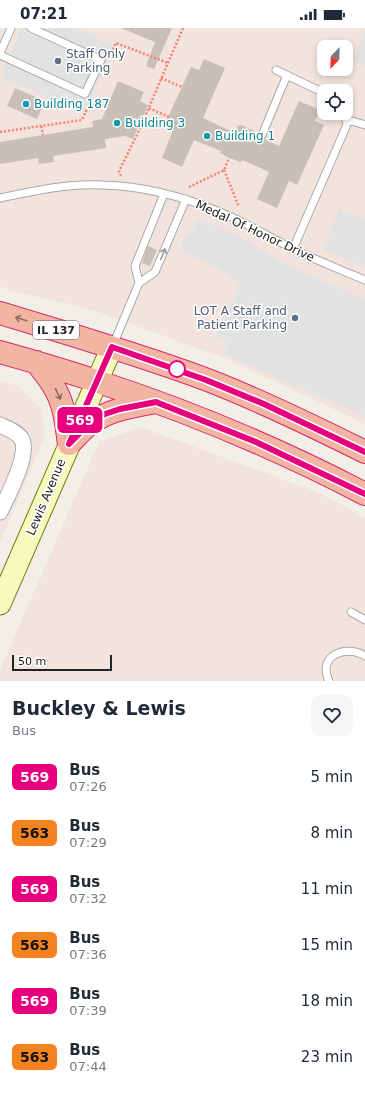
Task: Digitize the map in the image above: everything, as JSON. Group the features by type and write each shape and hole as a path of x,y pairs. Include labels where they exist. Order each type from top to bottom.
{"highway":[{"name":"IL 137","path":"0,313 112,347 206,380 264,404 365,452"},
{"path":"0,352 97,381 156,402 256,442 364,490"},
{"path":"36,362 54,386 60,397 69,444"},
{"path":"69,444 89,424 105,414 120,409 156,402"}],"main road":[{"name":"Lewis Avenue","path":"0,604 112,347"}],"street":[{"path":"0,425 13,431 21,437 24,443 23,458 0,512"}],"lane":[{"path":"11,28 0,54 85,94 101,60 31,28"},
{"path":"276,70 317,90"},
{"path":"262,135 287,75"},
{"path":"293,249 347,122 352,121 365,125"},
{"name":"Medal Of Honor Drive","path":"0,198 51,189 88,185 128,187 164,194 186,199 224,214 293,249 365,280"},
{"path":"139,283 135,266 164,194"},
{"path":"112,347 139,283 155,272 186,199"},
{"path":"350,612 365,620"},
{"path":"329,681 326,674 328,660 336,653 349,651 361,653 365,656"}],"path":[{"path":"122,178 120,176 121,167 149,108 183,28"},
{"path":"107,64 116,43 168,63"},
{"path":"161,78 182,87"},
{"path":"0,132 82,120 91,99"},
{"path":"149,108 169,117"},
{"path":"41,126 43,135"},
{"path":"189,187 224,170 229,158"},
{"path":"224,170 239,207"}],"shaded area":[{"path":"0,28 365,28 365,424 222,357 89,309 11,291 0,287"},
{"name":"Staff Only Parking","path":"22,28 75,28 115,46 85,112 0,77"},
{"path":"365,31 365,66 353,60"},
{"path":"339,209 365,219 365,267 323,250"},
{"name":"LOT A Staff and Patient Parking","path":"198,218 238,236 289,266 365,300 365,416 223,354 227,342 216,336 240,285 231,277 205,261 184,253 181,243 192,231"},
{"path":"0,381 18,386 40,407 45,436 0,543"},
{"path":"141,427 322,494 365,518 365,681 0,681 0,670 99,442"}],"building":[{"path":"121,28 172,28 154,69 146,66 155,42"},
{"name":"Building 1","path":"204,59 225,68 203,118 235,133 238,125 241,125 255,131 254,134 260,139 265,139 279,146 299,101 317,109 317,117 315,121 324,125 297,185 289,181 277,208 257,199 269,172 242,160 241,162 229,158 220,153 221,151 194,140 182,167 162,158 173,130 164,126 191,67 199,70"},
{"name":"Building 3","path":"118,81 144,92 140,101 148,105 133,139 125,136 105,139 106,148 53,156 54,162 39,164 38,158 0,164 0,142 93,127 92,121 102,119"},
{"name":"Building 187","path":"15,88 45,101 37,119 7,106"},
{"path":"148,246 157,250 150,266 142,263"}],"bus line":[{"name":"569","path":"365,452 264,404 206,380 112,347 69,444 89,424 105,414 120,409 156,402 256,442 365,494"}],"place":[{"name":"Staff Only Parking","path":"58,61"},
{"name":"Building 187","path":"26,104"},
{"name":"Building 3","path":"117,123"},
{"name":"Building 1","path":"207,136"},
{"name":"LOT A Staff and Patient Parking","path":"295,318"}]}
